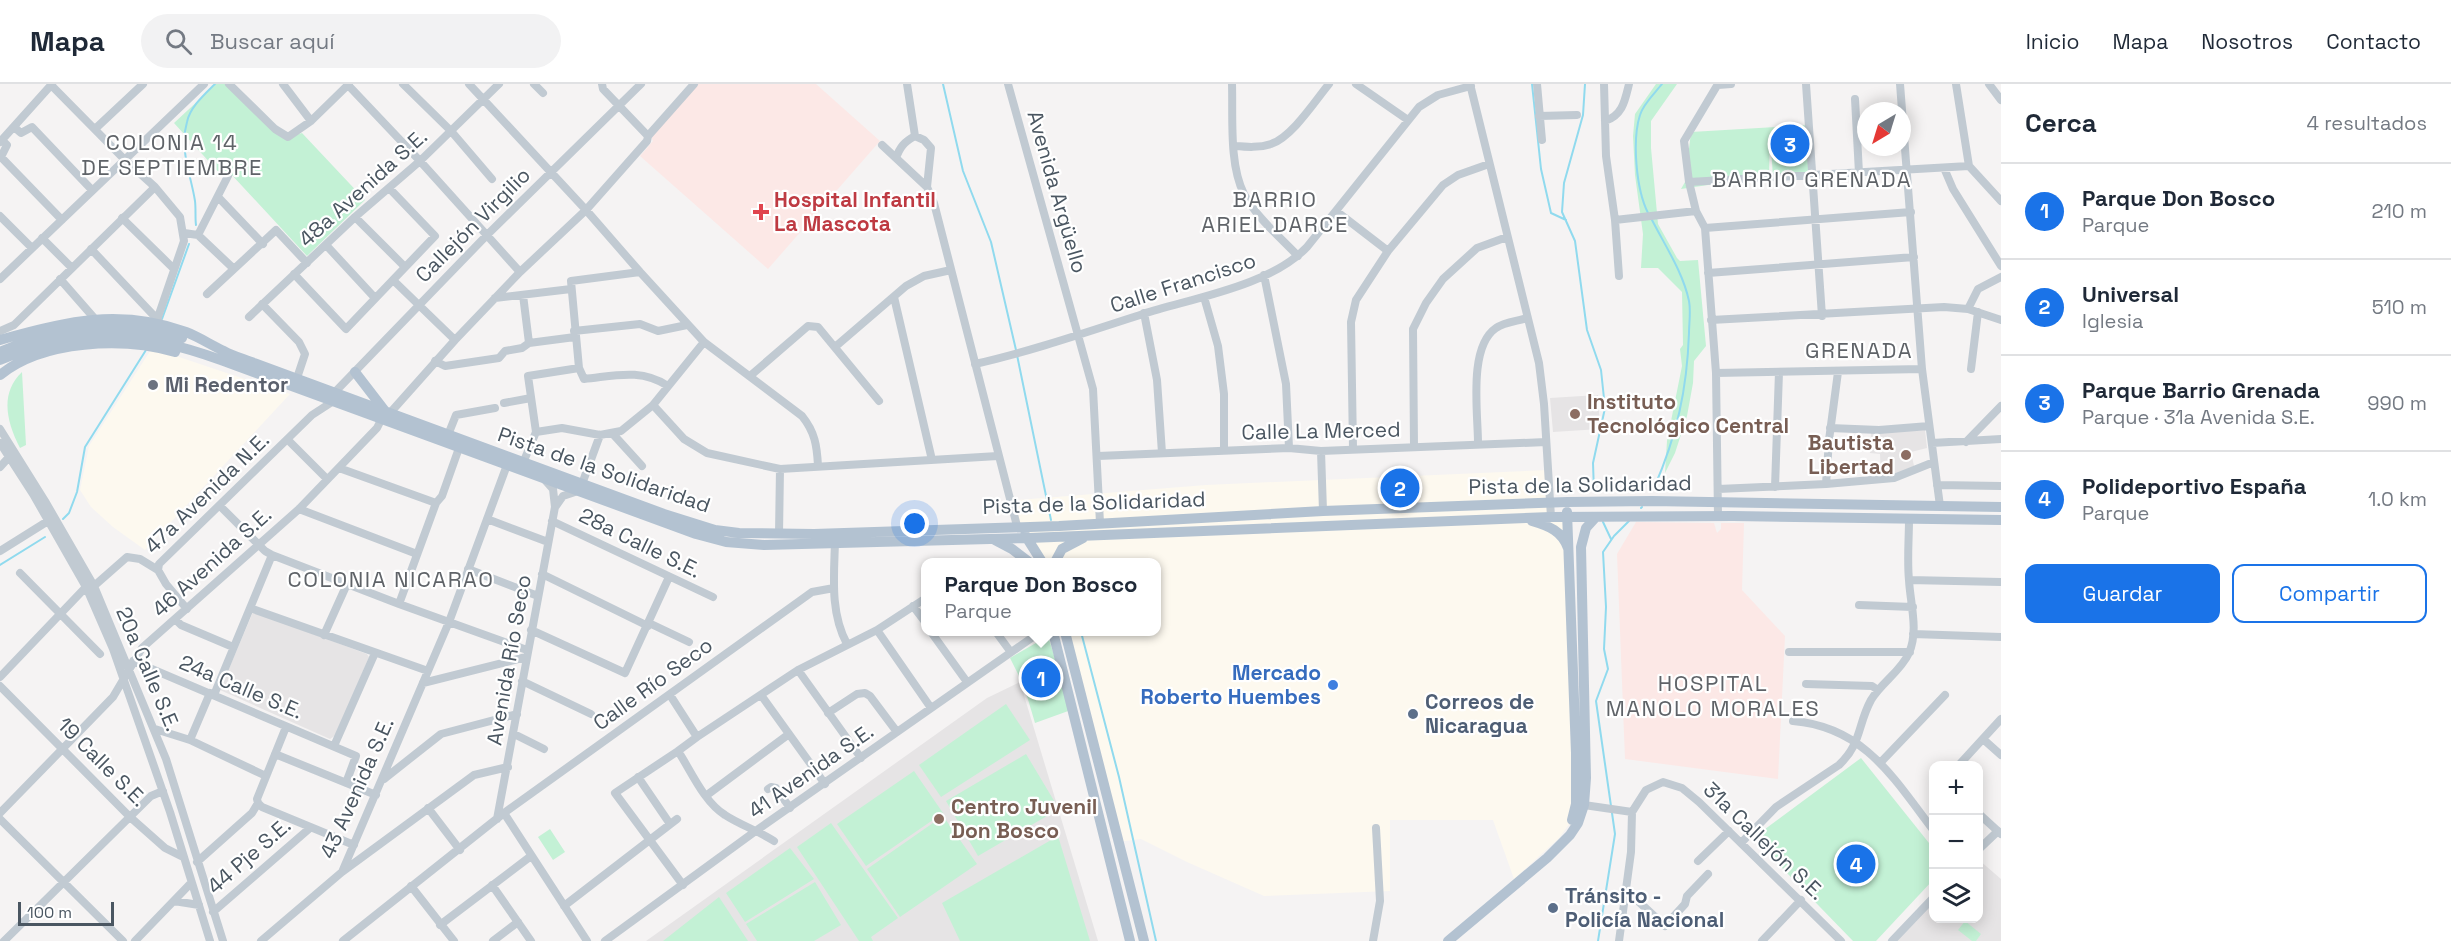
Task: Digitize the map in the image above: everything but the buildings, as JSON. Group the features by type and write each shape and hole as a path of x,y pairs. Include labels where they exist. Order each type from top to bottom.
{"main road":[{"name":"Pista de la Solidaridad","path":"0,340 58,323 95,319 157,322 297,378 334,397 523,463 696,534 726,542 764,545 992,539 1551,517 1718,516 2001,520"},
{"path":"0,352 35,339 85,329 126,328 177,341"},
{"path":"0,360 44,344 87,336 122,335 177,341"},
{"name":"Pista de la Solidaridad","path":"177,341 220,349"},
{"name":"Pista de la Solidaridad","path":"177,341 300,390 334,397"},
{"name":"Pista de la Solidaridad","path":"0,375 33,356 75,347 110,344 157,348 224,367 248,370"},
{"path":"355,372 385,415"},
{"name":"Pista de la Solidaridad","path":"385,415 459,448 545,480 580,488 715,530 779,534 1100,523 1550,502 1718,502 2001,507"},
{"path":"1567,502 1571,558 1576,785 1572,820"},
{"path":"1448,941 1561,845 1578,823 1584,806 1586,746 1581,547 1586,528 1596,517"},
{"path":"1520,518 1544,524 1556,531 1565,542 1571,558"},
{"path":"1017,526 1023,538 1039,558"},
{"path":"1057,558 1062,549 1089,535"},
{"path":"1023,538 1028,558"},
{"path":"992,539 1024,558"},
{"path":"1054,636 1130,941"},
{"path":"1066,636 1144,941"},
{"path":"1576,785 1584,806"},
{"path":"1438,941 1549,848 1567,830 1578,810 1584,806"}],"street":[{"path":"62,220 1,157 7,145 1,140 51,84 124,160 155,187 180,217 184,233 157,322"},
{"path":"95,129 142,84"},
{"path":"0,278 204,84"},
{"path":"230,84 275,129 288,137 311,121 349,84 520,272"},
{"path":"403,84 451,131 492,179"},
{"path":"470,84 586,210 687,325 704,342 802,416 813,429 818,449 818,466"},
{"name":"48a Avenida S.E.","path":"249,317 355,217 420,161 499,84"},
{"path":"534,84 543,93"},
{"path":"602,84 603,89 618,106 648,136"},
{"name":"Callejón Virgilio","path":"334,397 355,372 486,236 641,84"},
{"path":"586,210 694,84"},
{"path":"907,84 915,136"},
{"name":"Avenida Argüello","path":"1008,84 1093,389 1100,523"},
{"path":"1232,84 1236,175 1244,194 1254,209 1298,256"},
{"path":"1234,146 1257,147 1274,144 1286,136 1329,84"},
{"path":"1356,84 1408,120"},
{"path":"1537,84 1542,140"},
{"path":"1604,84 1606,156 1615,220 1619,276"},
{"path":"1605,121 1612,119 1622,109 1629,84"},
{"path":"1718,516 1716,373 1705,228 1696,211 1689,182 1684,141 1718,85 1731,84"},
{"path":"1806,84 1822,316"},
{"path":"1900,84 1922,369 1940,506"},
{"path":"1956,84 1969,166 2001,201"},
{"path":"1989,84 2001,100"},
{"path":"286,85 311,121"},
{"path":"1470,85 1539,363 1551,517"},
{"name":"Calle Francisco","path":"975,364 1017,355 1204,297 1285,267 1298,256 1336,211 1419,107 1438,95 1470,85"},
{"path":"1855,99 1859,173"},
{"path":"1539,116 1577,115"},
{"path":"14,127 21,133 32,127 92,190"},
{"path":"896,158 900,147 915,136"},
{"path":"915,136 924,140 931,148 927,187"},
{"path":"882,145 927,187 934,203 1017,526"},
{"path":"1353,449 1351,322 1356,300 1388,251 1443,185 1458,175 1489,164"},
{"path":"1689,182 1969,166"},
{"path":"1944,168 1953,189 2001,266"},
{"path":"198,235 219,198 228,176"},
{"path":"0,331 14,325 155,187"},
{"path":"294,274 346,329 435,236 389,188"},
{"path":"219,198 263,244"},
{"name":"46 Avenida S.E.","path":"0,813 113,698 142,648 298,509 377,428 385,415 520,272 586,210"},
{"path":"1336,211 1388,251"},
{"path":"1615,220 1696,211"},
{"path":"1705,228 1911,212"},
{"path":"0,216 32,248"},
{"path":"355,217 405,267"},
{"path":"122,218 174,269"},
{"path":"207,294 276,230 308,263"},
{"path":"184,233 198,235 234,269"},
{"path":"1414,447 1413,329 1426,303 1443,279 1477,248 1507,237"},
{"path":"42,238 72,268"},
{"path":"326,245 375,298"},
{"path":"91,249 157,322"},
{"path":"1708,273 1914,257"},
{"path":"835,347 881,310 906,286 924,276 951,270"},
{"path":"639,272 574,280 570,283 579,368 584,379 637,374 654,377 668,386"},
{"path":"1264,275 1286,384 1289,448"},
{"path":"1968,309 1978,289 2001,277"},
{"path":"60,279 95,319"},
{"path":"393,279 455,340"},
{"path":"495,298 571,289"},
{"path":"523,295 529,343"},
{"path":"894,297 932,460"},
{"path":"1204,297 1218,346 1224,394 1224,450"},
{"path":"262,304 298,342 305,354 297,378"},
{"path":"1711,320 1944,308 1968,309 2001,320"},
{"path":"881,310 897,313"},
{"path":"1971,369 1978,312"},
{"path":"1144,314 1157,380 1162,453"},
{"path":"1478,443 1477,370 1482,344 1497,327 1527,318"},
{"path":"435,361 445,366 499,358 505,351 522,348 529,343 640,324 658,331 687,325"},
{"path":"750,376 808,326 818,327 879,401"},
{"path":"536,432 562,428 600,435 621,431 653,405 704,342"},
{"path":"523,463 536,432 528,376 579,368"},
{"path":"1716,373 1922,369"},
{"path":"1775,487 1779,372"},
{"path":"1826,484 1830,428 1838,372"},
{"path":"300,390 312,400 312,415"},
{"name":"47a Avenida N.E.","path":"90,586 127,556 140,559 158,570 159,564 312,415 334,397"},
{"path":"504,403 531,398"},
{"path":"653,405 684,439 706,453 780,469 998,456"},
{"path":"1966,442 2001,406"},
{"path":"447,435 456,416 495,408"},
{"path":"1830,428 1879,430 1929,426"},
{"name":"20a Calle S.E.","path":"0,429 45,501 90,586 155,729 223,941"},
{"path":"612,433 642,466"},
{"path":"555,507 563,496 580,488 600,435"},
{"path":"1932,443 2001,439"},
{"path":"288,440 327,479"},
{"name":"Calle La Merced","path":"1098,456 1224,450 1289,448 1321,451 1546,442"},
{"name":"20a Calle S.E.","path":"0,443 90,586 134,704 210,941"},
{"path":"399,604 459,448"},
{"path":"1321,451 1323,511"},
{"path":"0,466 10,456"},
{"path":"1718,489 1894,478 1934,462"},
{"name":"43 Avenida S.E.","path":"261,941 342,872 448,622 507,465"},
{"path":"339,468 436,503"},
{"path":"779,534 780,469"},
{"path":"545,480 553,489 555,507"},
{"path":"1937,485 2001,486"},
{"path":"220,506 272,555 526,654"},
{"name":"Avenida Río Seco","path":"497,820 555,507"},
{"path":"298,509 417,554"},
{"name":"28a Calle S.E.","path":"487,519 548,542"},
{"path":"1741,843 1776,807 1839,765 1857,742 1860,727 1871,701 1910,652 1913,607 1909,580 1909,519"},
{"path":"0,551 48,521"},
{"name":"28a Calle S.E.","path":"552,521 713,597"},
{"path":"835,542 834,588 839,630 847,644"},
{"path":"190,740 272,555"},
{"path":"468,569 538,596"},
{"path":"158,570 166,584 187,609"},
{"name":"20a Calle S.E.","path":"20,573 100,654"},
{"path":"542,574 689,642"},
{"path":"531,630 625,673 669,577"},
{"path":"1909,580 2001,582"},
{"path":"324,635 347,584"},
{"path":"0,677 90,586"},
{"name":"Calle Río Seco","path":"344,941 504,813 812,592 834,588"},
{"path":"683,885 615,793 798,670 877,630 921,601"},
{"path":"1859,605 1913,607"},
{"path":"913,606 921,616"},
{"path":"250,608 428,671"},
{"path":"175,619 181,625 233,647"},
{"path":"877,630 931,708"},
{"path":"1912,634 2001,638"},
{"path":"934,636 967,682"},
{"path":"999,636 1011,651"},
{"name":"41 Avenida S.E.","path":"605,941 757,830 1034,636"},
{"path":"1790,652 1910,652"},
{"path":"334,746 375,653"},
{"path":"423,683 526,654"},
{"name":"24a Calle S.E.","path":"133,661 356,756 346,783"},
{"path":"798,670 861,758"},
{"path":"522,681 591,714"},
{"path":"1806,684 1872,686 1878,690"},
{"name":"19 Calle S.E.","path":"0,686 130,817 165,848 183,857"},
{"path":"828,712 857,694 865,693 870,696 897,732"},
{"path":"670,695 696,737"},
{"path":"761,695 825,784"},
{"path":"1881,762 1945,695"},
{"path":"113,698 124,699 134,704"},
{"path":"382,781 441,734 517,714"},
{"path":"1962,761 2001,719"},
{"path":"1793,721 1814,723 1857,742 1881,762 1929,824"},
{"path":"197,862 252,813 258,803 266,776 286,727"},
{"path":"155,729 190,740 266,776"},
{"path":"513,734 544,749"},
{"path":"707,795 789,734"},
{"path":"1983,740 2001,755"},
{"path":"678,751 707,795 724,815 757,830 774,841"},
{"path":"275,754 376,795"},
{"path":"342,872 474,775 508,767"},
{"path":"564,906 674,822 638,777"},
{"name":"31a Callejón S.E.","path":"1632,812 1646,790 1663,782 1682,788 1801,900 1841,941"},
{"path":"768,789 776,788 790,808"},
{"path":"4,941 151,796 163,791"},
{"path":"503,792 519,803"},
{"path":"258,803 262,807 354,845"},
{"path":"1584,806 1632,812 1631,852 1619,941"},
{"path":"428,808 460,850"},
{"path":"504,813 587,941"},
{"path":"1980,815 1999,832 1983,846"},
{"path":"0,819 123,941"},
{"name":"44 Pje S.E.","path":"213,912 310,828"},
{"path":"1373,941 1380,901 1376,828"},
{"path":"1698,861 1729,831"},
{"path":"440,925 531,856"},
{"path":"1626,890 1665,927 1685,904 1687,896 1708,874"},
{"path":"135,941 191,883"},
{"path":"492,885 531,941"},
{"path":"411,886 454,941"},
{"path":"174,900 199,905"},
{"path":"1762,941 1801,900"},
{"path":"1892,941 1929,902"},
{"path":"493,941 518,922"}],"shaded area":[{"name":"Hospital Infantil La Mascota","path":"695,84 816,84 880,141 768,269 640,156 653,141 650,135"},
{"path":"152,348 290,394 145,550 113,527 91,507 80,490 89,446"},
{"name":"Instituto Tecnológico Central","path":"1598,395 1600,429 1553,432 1550,398"},
{"path":"1925,430 1927,448 1911,452 1914,466 1891,476 1881,476 1880,454 1870,453 1871,433"},
{"name":"Mercado Roberto Huembes","path":"1548,470 1551,517 1568,517 1572,820 1559,838 1514,879 1493,820 1390,820 1390,891 1264,896 1141,839 1118,842 1065,636 1161,636 1161,558 1038,558 1017,526 1018,500 1206,485"},
{"path":"1636,522 1714,523 1717,533 1721,529 1721,523 1744,523 1742,590 1785,636 1778,779 1625,759 1617,554"},
{"path":"253,612 367,654 369,657 336,735 330,739 220,690"},
{"name":"Centro Juvenil Don Bosco","path":"1020,682 1098,941 646,941 987,698"},
{"path":"1983,863 2001,879 2001,941 1896,941 1929,905 1929,923 1983,923"}],"green space":[{"path":"216,84 233,84 274,127 292,136 302,133 365,200 307,256 230,173 222,176 174,123"},
{"path":"1656,84 1677,84 1651,121 1651,148 1658,224 1680,261 1698,260 1706,346 1694,361 1687,416 1675,453 1665,473 1667,441 1682,366 1680,349 1683,345 1682,292 1658,268 1641,268 1643,234 1635,175 1633,136 1635,114"},
{"path":"1808,125 1812,176 1773,178 1770,130 1769,176 1681,189 1685,182 1691,132"},
{"path":"22,372 26,445 20,448 11,428 8,398 10,389"},
{"path":"1048,636 1071,710 1035,723 1024,686 1010,658"},
{"path":"1006,704 1030,740 941,797 919,765"},
{"path":"1026,754 1059,809 978,856 946,801"},
{"path":"1861,758 1929,843 1929,884 1876,941 1853,941 1753,838"},
{"path":"914,771 943,813 866,866 837,824"},
{"path":"943,816 977,864 900,917 867,869"},
{"path":"831,823 898,918 871,937 873,941 859,941 797,847"},
{"path":"550,829 565,852 553,860 538,837"},
{"path":"1058,836 1090,941 960,941 942,903"},
{"path":"790,848 814,879 745,922 726,893"},
{"path":"815,882 841,925 814,941 757,941 746,924"},
{"path":"719,897 748,941 663,941"},
{"path":"1963,923 1967,923 1981,934 1976,941 1972,941 1958,930"}],"waterway":[{"path":"196,225 195,201 186,162 185,132 191,111 215,84"},
{"path":"943,84 963,171 991,242 1016,350"},
{"path":"1532,84 1541,169 1551,213 1566,220"},
{"path":"1585,84 1583,115 1564,183 1562,212 1575,241 1587,330 1601,370 1605,408 1593,463 1594,492"},
{"path":"1648,213 1638,178 1636,137 1642,111 1662,84"},
{"path":"1651,218 1673,258 1686,290 1690,309 1683,393 1675,431 1654,488"},
{"path":"162,319 189,244"},
{"path":"63,519 69,513 77,492 85,447 146,350"},
{"path":"1017,355 1051,520"},
{"path":"1598,941 1615,834 1596,701 1608,669 1604,649 1606,607 1603,552 1614,536 1629,521"},
{"path":"1603,522 1611,539"},
{"path":"0,565 45,537"},
{"path":"1082,636 1119,777 1156,941"}],"place":[{"name":"Parque Barrio Grenada","path":"1790,144"},
{"name":"Hospital Infantil La Mascota","path":"761,212"},
{"name":"Mi Redentor","path":"153,385"},
{"name":"Instituto Tecnológico Central","path":"1575,414"},
{"name":"Bautista Libertad","path":"1906,455"},
{"name":"Universal","path":"1400,488"},
{"name":"Parque Don Bosco","path":"1041,678"},
{"name":"Mercado Roberto Huembes","path":"1333,685"},
{"name":"Correos de Nicaragua","path":"1413,714"},
{"name":"Centro Juvenil Don Bosco","path":"939,819"},
{"name":"Polideportivo España","path":"1856,864"},
{"name":"Tránsito - Policía Nacional","path":"1553,908"}],"district":[{"name":"COLONIA 14 DE SEPTIEMBRE","path":"172,154"},
{"name":"BARRIO GRENADA","path":"1812,179"},
{"name":"BARRIO ARIEL DARCE","path":"1275,212"},
{"name":"GRENADA","path":"1859,350"},
{"name":"COLONIA NICARAO","path":"391,579"},
{"name":"HOSPITAL MANOLO MORALES","path":"1713,696"}]}
